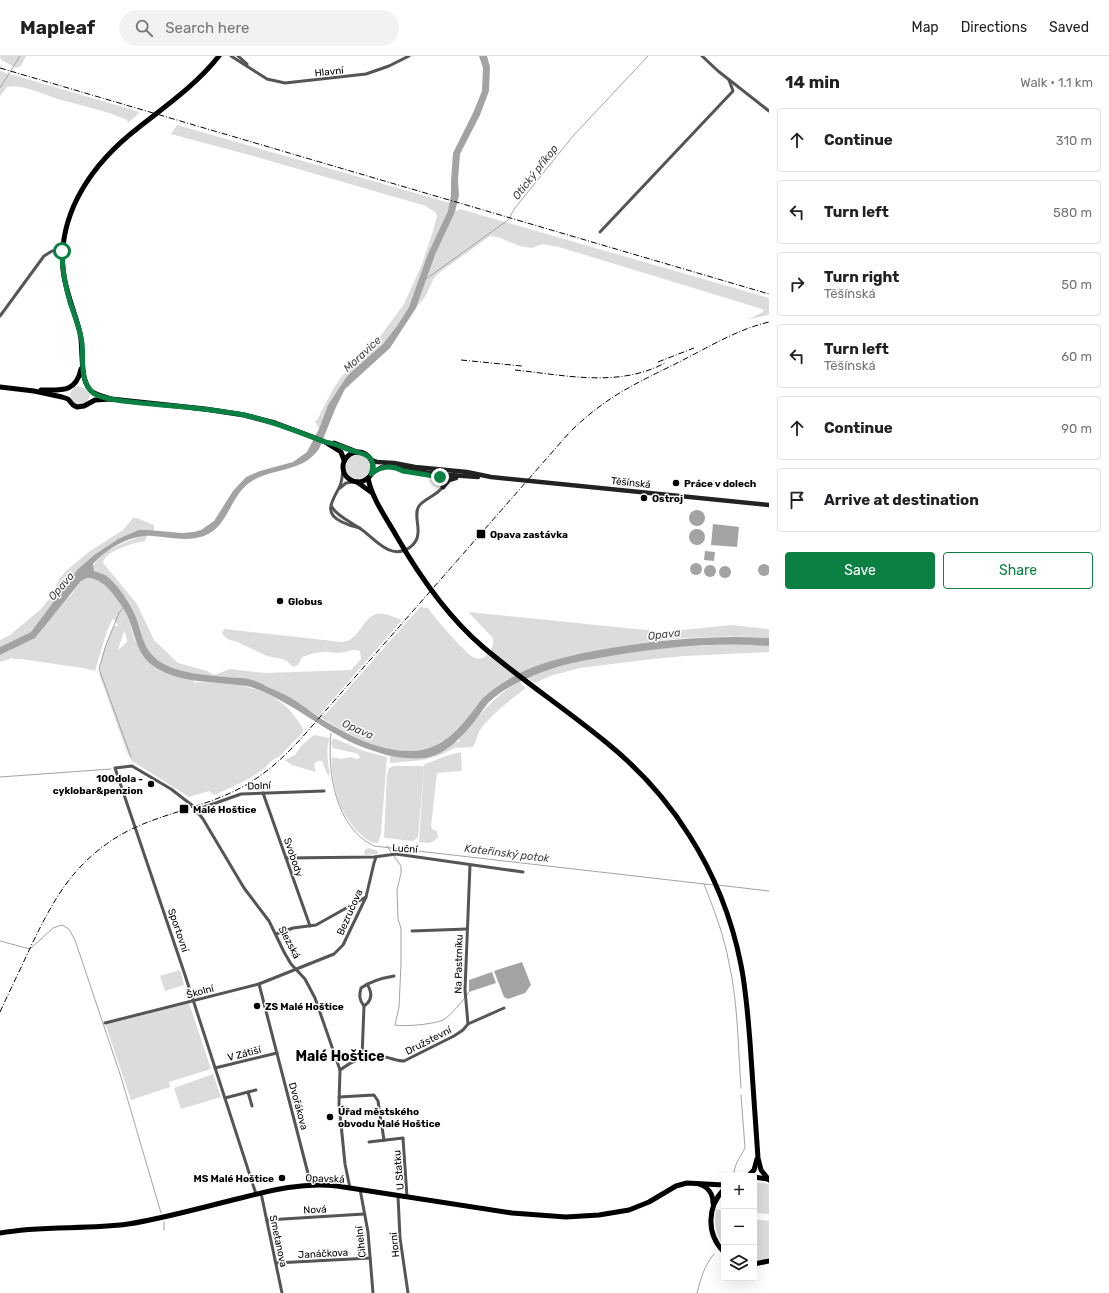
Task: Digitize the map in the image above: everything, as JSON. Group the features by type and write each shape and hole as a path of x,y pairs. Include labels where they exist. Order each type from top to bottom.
{"main road":[{"path":"111,399 94,394 84,378 81,336 64,280 62,251 66,228 74,204 97,167 128,136 193,84 219,56"},
{"path":"69,401 68,395 72,386 79,378 83,356"},
{"path":"34,391 63,390 81,383 90,388 92,397 88,403"},
{"path":"0,387 34,391 62,397 77,407 84,406 97,400 111,399 205,409 244,415 275,423 310,436 325,442 341,452 344,460 343,470 347,478 368,489 374,496 409,558 437,598 452,615 482,646 512,671 593,732 627,760 665,801 689,834 709,870 720,895 738,951 744,980 758,1158 761,1170 769,1180"},
{"name":"Těšínská","path":"325,442 332,442 356,452 364,453 371,460"},
{"path":"344,460 349,454 356,452"},
{"path":"371,460 373,466 370,476 374,496"},
{"name":"Těšínská","path":"355,482 362,482 370,476"},
{"path":"751,1173 754,1170 758,1158"},
{"path":"757,1178 769,1180"},
{"path":"696,1182 708,1189 713,1197 711,1219 712,1229 721,1248"},
{"name":"Opavská","path":"0,1233 33,1228 117,1225 141,1222 259,1193 312,1185 328,1185 350,1188 512,1214 566,1217 618,1212 644,1205 676,1186 687,1183 696,1182 721,1185"},
{"path":"713,1205 721,1193"},
{"path":"757,1263 769,1261"}],"street":[{"name":"Hlavní","path":"231,56 262,76 271,80 285,83 366,74 389,66 409,56"},
{"name":"Hlavní","path":"238,56 251,68"},
{"path":"702,56 729,80 769,111"},
{"path":"600,232 733,91 729,80"},
{"path":"0,316 44,256 52,251 62,251"},
{"name":"Těšínská","path":"371,460 377,462 394,462 446,473 467,472 491,477"},
{"name":"Těšínská","path":"370,476 378,469 383,467 398,468 769,505"},
{"path":"398,468 407,472 437,476 441,479 443,487"},
{"path":"343,470 341,483 332,499 332,507 336,513 360,528 386,549 397,552 407,549 414,544 418,534 417,514 419,506 439,492 450,480 454,478 481,477"},
{"path":"443,487 446,473"},
{"path":"337,490 346,483 355,482"},
{"name":"Slezská","path":"115,768 132,766 171,789 196,810 204,819 240,881 265,914 291,964 305,979 315,998 340,1070 339,1097 345,1164 350,1188"},
{"name":"Sportovní","path":"115,768 225,1098 259,1193"},
{"name":"Dolní","path":"196,810 240,794 324,791"},
{"name":"Svobody","path":"263,793 310,926"},
{"name":"Luční","path":"286,858 376,857 396,854 522,872"},
{"name":"Bezručova","path":"297,969 334,954 343,945 366,897 376,857"},
{"name":"Na Pastrníku","path":"468,1024 465,990 470,865"},
{"path":"276,934 293,928 316,925 366,897"},
{"name":"Na Pastrníku","path":"412,931 467,929"},
{"name":"Školní","path":"105,1023 194,1002 259,984 297,969"},
{"path":"362,1058 364,1006 359,996 361,988 378,979 394,976"},
{"name":"Dvořákova","path":"259,984 312,1185"},
{"path":"364,1006 369,1003 371,997 371,990 367,984"},
{"name":"Družstevní","path":"340,1070 353,1061 362,1058 379,1056 404,1061 454,1036 463,1030 468,1024 504,1008"},
{"name":"V Zátiší","path":"215,1068 277,1053"},
{"path":"336,1056 343,1054 349,1055 353,1061"},
{"path":"225,1098 256,1090"},
{"path":"248,1092 252,1106"},
{"path":"339,1097 374,1095 378,1101 384,1140 369,1142"},
{"name":"U Statku","path":"384,1140 403,1138 408,1197"},
{"name":"Cihelní","path":"360,1190 368,1232 374,1293"},
{"name":"Smetanova","path":"259,1193 267,1220 282,1293"},
{"name":"Horní","path":"398,1196 400,1238 408,1293"},
{"name":"Nová","path":"267,1220 364,1214"},
{"name":"Janáčkova","path":"276,1263 370,1258"}],"shaded area":[{"path":"0,56 26,56 21,66 16,68 1,60"},
{"path":"479,56 487,56 490,67 489,91 480,115 460,154 458,180 459,195 455,212 435,255 416,308 390,348 345,389 319,449 304,463 295,467 267,474 249,483 237,496 224,519 212,532 204,536 191,539 152,536 136,537 112,548 105,553 93,564 94,571 109,578 122,593 135,615 147,648 154,657 162,663 182,671 216,676 246,678 256,681 291,698 320,718 365,742 395,750 418,750 437,745 454,733 479,702 498,686 526,670 559,659 582,653 617,647 693,638 769,638 769,646 711,645 635,652 593,659 538,673 497,695 488,703 464,734 452,745 439,754 424,758 403,758 391,756 360,746 344,739 283,702 251,687 188,679 161,670 152,665 142,655 126,614 113,594 102,583 87,578 81,581 35,638 0,655 0,647 31,632 78,569 94,555 118,539 139,530 182,533 201,530 214,521 233,491 246,477 260,471 293,462 307,452 319,429 328,405 343,382 349,374 383,344 409,307 428,254 448,211 451,195 453,153 482,91 483,68"},
{"path":"0,71 140,112 128,123 127,120 110,113 58,99 25,88 12,86 7,87 0,96"},
{"path":"177,125 450,203 409,307 383,344 349,374 343,382 328,405 319,429 315,421 317,420 333,389 342,376 370,350 404,304 422,264 433,231 437,216 436,213 426,206 171,134"},
{"path":"460,209 769,298 769,315 749,319 764,311 762,309 559,247 542,244 532,248 520,246 497,237 490,236 440,272 434,278 425,297 416,308 435,255 455,212"},
{"path":"77,386 84,388 90,394 89,399 86,402 77,405 71,400 70,393"},
{"path":"358,455 366,459 370,467 366,475 358,479 350,475 346,467 350,459"},
{"path":"697,510 703,512 705,518 703,524 697,526 691,524 689,518 691,512"},
{"path":"133,518 137,518 154,525 154,531 148,530 118,539 94,555 78,569 31,632 0,647 0,640 10,635 41,609 49,599 60,578 67,570 90,551 123,530"},
{"path":"713,524 739,527 737,547 711,545"},
{"path":"697,529 703,531 705,537 703,543 697,545 691,543 689,537 691,531"},
{"path":"147,535 145,541 114,551 108,555 103,563 137,604 154,640 178,663 207,671 214,675 230,669 266,673 351,670 361,659 360,651 357,650 339,653 320,652 302,657 298,665 293,667 287,661 267,656 235,641 229,640 222,634 224,629 342,642 349,640 355,635 373,615 384,614 402,620 321,713 324,716 420,607 428,608 458,644 471,656 478,659 487,655 493,645 493,638 468,612 656,631 655,634 731,625 769,629 769,638 716,637 663,640 611,648 539,666 503,682 492,690 481,700 469,716 446,740 437,745 418,750 395,750 378,746 347,733 303,706 257,682 246,678 205,675 182,671 162,663 154,657 144,643 135,615 126,599 109,578 94,571 93,567 96,561 116,546"},
{"path":"705,551 715,552 714,561 704,560"},
{"path":"694,563 698,563 702,569 698,575 694,575 690,571 690,567"},
{"path":"764,564 768,566 770,570 768,574 764,576 760,574 758,570 760,566"},
{"path":"708,565 712,565 716,571 712,577 708,577 704,573 704,569"},
{"path":"723,566 727,566 731,572 727,578 723,578 719,574 719,570"},
{"path":"87,578 101,581 108,587 123,607 129,618 134,638 143,656 175,676 195,680 194,683 231,684 264,692 274,697 289,709 303,728 303,732 279,757 273,760 254,776 214,795 209,791 189,797 132,761 127,752 100,676 100,663 104,651 114,626 118,626 113,618 107,631 95,671 83,668 14,659 11,657 10,659 0,662 0,655 11,650 71,595 81,581","holes":["124,631 127,642 118,650"]},
{"path":"740,644 769,645 769,652 685,656 580,668 550,676 535,683 527,677 553,668 605,656 686,646"},
{"path":"519,682 526,688 484,724 473,747 454,748 440,755 424,760 390,763 390,756 413,758 426,757 456,741 458,742 494,700 510,687"},
{"path":"314,735 330,738 327,751 330,773 328,776 322,761 318,761 314,764 316,772 292,765 285,760 295,755 301,746"},
{"path":"333,738 364,751 387,757 381,834 378,843 366,839 359,833 348,820 340,806 333,778 332,757 341,759 350,757 357,759 360,758 358,754 333,748 331,743"},
{"path":"461,752 462,771 437,773 431,826 433,830 437,831 438,837 432,842 419,842 424,766 425,764"},
{"path":"394,766 424,767 418,837 413,841 384,837 387,775 389,768"},
{"path":"368,848 376,850 378,852 377,854 365,855 364,851"},
{"path":"522,962 531,985 525,993 508,999 504,997 494,971"},
{"path":"180,970 184,985 165,991 160,976"},
{"path":"492,972 496,983 469,992 469,980"},
{"path":"189,1003 211,1069 169,1082 170,1087 131,1100 105,1023"},
{"path":"213,1074 221,1097 181,1109 174,1088"},
{"path":"757,1182 769,1185 769,1214 757,1213"},
{"path":"716,1209 721,1210 721,1242 716,1229"},
{"path":"757,1219 769,1221 769,1257 762,1260 757,1260"}],"waterway":[{"path":"0,88 20,56"},
{"name":"Otický příkop","path":"426,279 508,220 515,208 573,136 648,56"},
{"path":"123,608 119,613 106,645 99,669 131,757"},
{"name":"Kateřinský potok","path":"331,733 331,764 336,797 350,826 361,837 374,846 713,885"},
{"path":"0,777 111,769"},
{"name":"Kateřinský potok","path":"387,846 391,852"},
{"path":"394,856 401,866 397,890 398,919 401,928 401,964 399,1007 395,1025 419,1025 443,1020 451,1014 464,999"},
{"path":"704,884 722,933 732,978 736,1009 741,1088"},
{"name":"Kateřinský potok","path":"718,885 769,891"},
{"path":"0,941 30,949 53,928 62,925 69,929 75,940 121,1077 161,1213"},
{"path":"734,1172 745,1148 741,1095"},
{"path":"164,1222 164,1230"},
{"path":"697,1293 705,1268 714,1254"}],"railway":[{"path":"0,68 769,294"},
{"path":"0,1012 46,916 62,889 94,853 122,834 136,827 228,794 250,782 270,768 289,752 569,433 591,413 619,393 641,381 726,338 769,322"},
{"path":"658,362 694,348"},
{"path":"461,360 522,366"},
{"path":"515,370 572,377 610,378 647,371 665,363"}],"place":[{"name":"Práce v dolech","path":"676,483"},
{"name":"Ostroj","path":"644,498"},
{"name":"Opava zastávka","path":"481,534"},
{"name":"Globus","path":"280,601"},
{"name":"100dola - cyklobar&penzion","path":"151,784"},
{"name":"Malé Hoštice","path":"184,809"},
{"name":"ZS Malé Hoštice","path":"257,1006"},
{"name":"Úřad městského obvodu Malé Hoštice","path":"330,1117"},
{"name":"MS Malé Hoštice","path":"282,1178"}],"district":[{"name":"Malé Hoštice","path":"340,1056"}],"route":[{"path":"62,251 64,280 82,341 84,378 94,394 111,399 205,409 244,415 275,423 325,442 332,442 356,452 364,453 369,456 373,463 371,474 375,470 386,466 398,468 403,471 440,477"}],"water label":[{"name":"Moravice","path":"362,354"},
{"name":"Opava","path":"61,586"},
{"name":"Opava","path":"664,634"},
{"name":"Opava","path":"358,729"}]}
